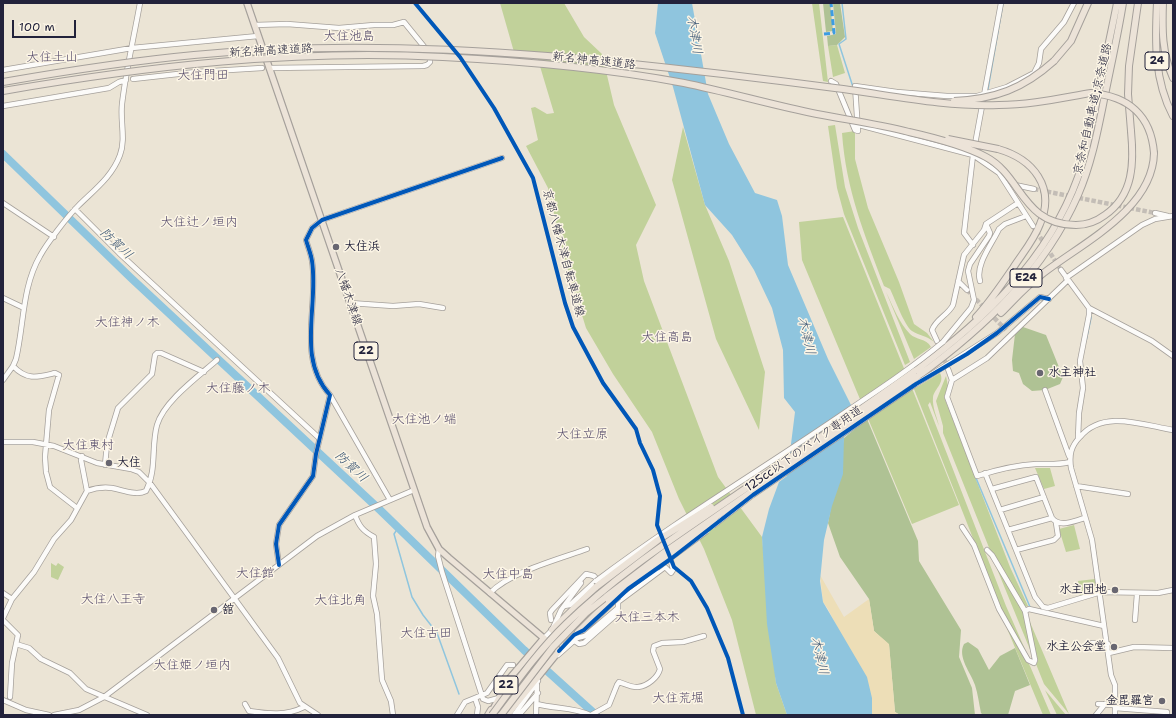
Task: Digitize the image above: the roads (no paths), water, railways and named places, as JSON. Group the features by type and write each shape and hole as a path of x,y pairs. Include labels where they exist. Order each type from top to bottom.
{"highway":[{"path":"866,94 943,101 989,98 1015,89 1028,82 1054,61 1071,41 1088,3"},
{"name":"京奈和自動車道;京奈道路","path":"501,715 538,665 586,613 636,572 973,334 1013,294 1052,244 1078,194 1093,148 1098,110 1117,3"},
{"name":"京奈和自動車道;京奈道路","path":"490,714 532,661 565,625 587,604 638,563 768,473 916,374 994,305 1025,271 1055,226 1072,192 1098,110 1123,3"},
{"path":"912,133 957,146 986,157 1000,167 1026,202 1040,214 1061,223 1075,225 1085,224 1099,218 1113,209 1123,196 1131,173 1133,156 1128,94 1129,66 1138,3"},
{"name":"24","path":"1157,3 1155,39 1157,70 1164,96 1173,116"},
{"name":"24","path":"1163,3 1162,38 1165,54 1173,78"},
{"name":"新名神高速道路","path":"3,82 68,71 189,56 321,49 378,48 489,52 608,62 838,89 866,94"},
{"name":"新名神高速道路","path":"3,91 137,70 204,62 372,56 441,56 608,72 683,83 912,133"},
{"path":"866,94 934,103 991,106 1044,102 1091,94 1103,94 1123,101 1143,118 1151,134 1154,153 1150,176 1142,192 1132,204 1102,231 1041,275 996,318 973,334"},
{"path":"912,133 998,149 1023,159 1038,175 1045,196 1044,213 1034,237 980,313 948,347"},
{"path":"552,630 596,584 658,540 768,473"},
{"path":"578,632 611,602 706,529 741,499"}],"main road":[{"name":"八幡木津線","path":"247,3 427,527 439,549 559,651"},
{"name":"22","path":"490,714 509,679 544,638"},
{"name":"22","path":"509,714 541,671 559,651"}],"street":[{"path":"3,379 13,366 18,349 24,308 34,270 40,256 75,209 104,182 115,168 120,155 123,142 121,127 122,105 140,3"},
{"path":"973,245 964,233 973,155 1001,3"},
{"path":"831,81 836,84 855,130 858,131 859,126 855,86 940,96 977,96 1007,87 1034,73 1039,63 1041,49 1064,22 1074,3"},
{"path":"255,25 287,24 339,28 393,25 404,22 430,54 430,62 423,66 269,68"},
{"path":"3,70 132,48 258,36"},
{"path":"133,79 196,72 262,68"},
{"path":"3,106 109,88 126,80"},
{"path":"859,126 973,155 999,173 1032,226"},
{"path":"390,500 330,395 320,384 312,360 312,261 306,240 312,228 322,220 502,158"},
{"path":"1005,183 1034,189"},
{"path":"3,203 54,237"},
{"path":"938,341 932,330 933,327 949,312 953,305 964,255 984,230 986,224 1018,203"},
{"path":"75,209 119,253 320,438"},
{"path":"1156,214 1172,216"},
{"path":"980,282 978,275 980,267 999,229 1005,224 1026,216"},
{"path":"952,380 987,358 1067,279 1142,225 1155,219 1172,216"},
{"name":"125cc以下のバイク専用道","path":"564,606 570,605 673,525 784,454 904,372 943,342 971,308 974,300 968,271 975,255 989,236 990,233 986,224"},
{"path":"1061,270 1089,308 1152,341 1173,356"},
{"path":"958,281 967,290"},
{"name":"125cc以下のバイク専用道","path":"611,602 753,495 916,384 997,333 1040,297 1048,299"},
{"path":"3,298 24,308"},
{"path":"350,303 394,306 419,304 443,308"},
{"path":"1078,438 1082,388 1080,361 1089,308"},
{"path":"1006,330 1010,336"},
{"path":"105,465 107,444 118,408 152,374 155,355 161,353 204,372"},
{"path":"87,491 107,488 142,493 146,491 150,483 158,423 174,399 217,360"},
{"path":"13,366 19,373 27,377 55,373 59,375 49,410 45,465 50,486 77,508"},
{"path":"948,369 952,380 947,397 977,476 985,473 1036,464 1056,465 1070,462"},
{"path":"1045,390 1069,456 1092,540 1101,592 1111,675 1115,685 1115,715"},
{"path":"279,564 276,544 279,525 313,476 316,454 330,395"},
{"path":"1069,456 1078,438 1093,425 1113,420 1173,430"},
{"path":"3,442 46,444 105,465 139,472 150,483 278,658 300,703 318,715"},
{"path":"10,697 10,682 18,635 15,630 3,619 12,600 34,572 54,538 76,513 77,508 87,491 81,460 82,456"},
{"path":"985,473 1037,602 1043,607 1048,608 1101,592 1136,594 1158,593 1173,590"},
{"path":"992,489 1036,477 1052,518 1056,523 1058,536 1054,540 1016,550"},
{"path":"1076,486 1128,494"},
{"path":"54,715 80,710 104,697 316,536 355,515 414,490"},
{"path":"1000,510 1044,497"},
{"path":"355,515 359,526 364,532 374,537 376,564 373,596 382,680 391,701 393,715"},
{"path":"1008,530 1052,518"},
{"path":"1056,523 1062,524 1085,518"},
{"path":"962,527 974,545 999,609 1028,660 1034,663 1035,660 1025,611 992,555 987,550"},
{"path":"490,592 498,584 513,577 587,548"},
{"path":"439,549 438,556 440,568 483,699 488,702 499,698"},
{"path":"618,602 665,567 671,573 673,570 671,561"},
{"path":"551,620 550,613 552,610 586,574 594,576 618,602 618,613 584,643 579,644 576,642"},
{"path":"544,638 552,630 564,606 588,574"},
{"path":"3,593 12,600"},
{"path":"1135,620 1136,594"},
{"path":"509,714 561,652 577,638 585,636 618,608"},
{"path":"1025,611 1030,609 1104,626"},
{"path":"559,651 578,632"},
{"path":"537,704 551,708 560,706 590,715 609,705 619,682 637,688 645,685 658,675 660,669 653,651 654,646 662,643 683,642 704,636"},
{"path":"1092,643 1108,644"},
{"path":"16,644 29,648 41,659 70,674 86,689 147,715"},
{"path":"1109,653 1134,647 1173,648"},
{"path":"457,715 466,702 488,694 507,665 513,665"},
{"path":"536,715 538,685"},
{"path":"519,715 538,693"},
{"path":"475,698 478,707 478,715"},
{"path":"3,700 27,713 49,715"},
{"path":"245,704 250,711 261,714 286,713 304,707"},
{"path":"1098,704 1167,712 1167,715"},
{"path":"1096,715 1105,704"}],"water":[{"name":"木津川","path":"658,3 692,3 708,94 729,144 755,193 777,200 782,216 788,265 828,359 861,425 844,437 843,474 832,506 824,540 820,581 823,602 867,677 872,698 872,715 787,715 776,683 767,624 762,537 769,509 779,482 787,476 795,412 784,398 783,350 772,308 754,270 732,235 705,205 673,87 655,33"}],"waterway":[{"path":"842,3 846,39 839,44 853,87"},
{"path":"988,89 1003,3"},
{"name":"防賀川","path":"3,154 131,278 380,510 524,650 596,715"},
{"path":"1086,341 1091,318 1090,306"},
{"path":"976,478 1030,607"},
{"path":"398,528 394,534 412,597 423,615 437,633 459,694"}],"tunnel":[{"path":"1034,189 1155,213"},
{"path":"1033,226 1061,270"},
{"path":"967,290 1006,330"},
{"path":"938,342 948,369"}],"place":[{"name":"大住浜","path":"336,247"},
{"name":"水主神社","path":"1040,373"},
{"name":"大住","path":"109,463"},
{"name":"水主団地","path":"1115,590"},
{"name":"舘","path":"214,610"},
{"name":"水主公会堂","path":"1114,647"},
{"name":"金毘羅宮","path":"1162,701"}],"district":[{"name":"大住池島","path":"349,37"},
{"name":"大住土山","path":"52,58"},
{"name":"大住門田","path":"203,76"},
{"name":"大住辻ノ垣内","path":"199,223"},
{"name":"大住神ノ木","path":"127,323"},
{"name":"大住高島","path":"667,338"},
{"name":"大住藤ノ木","path":"238,389"},
{"name":"大住池ノ端","path":"424,420"},
{"name":"大住立原","path":"582,435"},
{"name":"大住東村","path":"88,446"},
{"name":"大住館","path":"255,574"},
{"name":"大住中島","path":"508,575"},
{"name":"大住八王寺","path":"113,600"},
{"name":"大住北角","path":"340,601"},
{"name":"大住三本木","path":"647,618"},
{"name":"大住古田","path":"426,634"},
{"name":"大住姫ノ垣内","path":"192,666"},
{"name":"大住荒堀","path":"678,699"}]}
